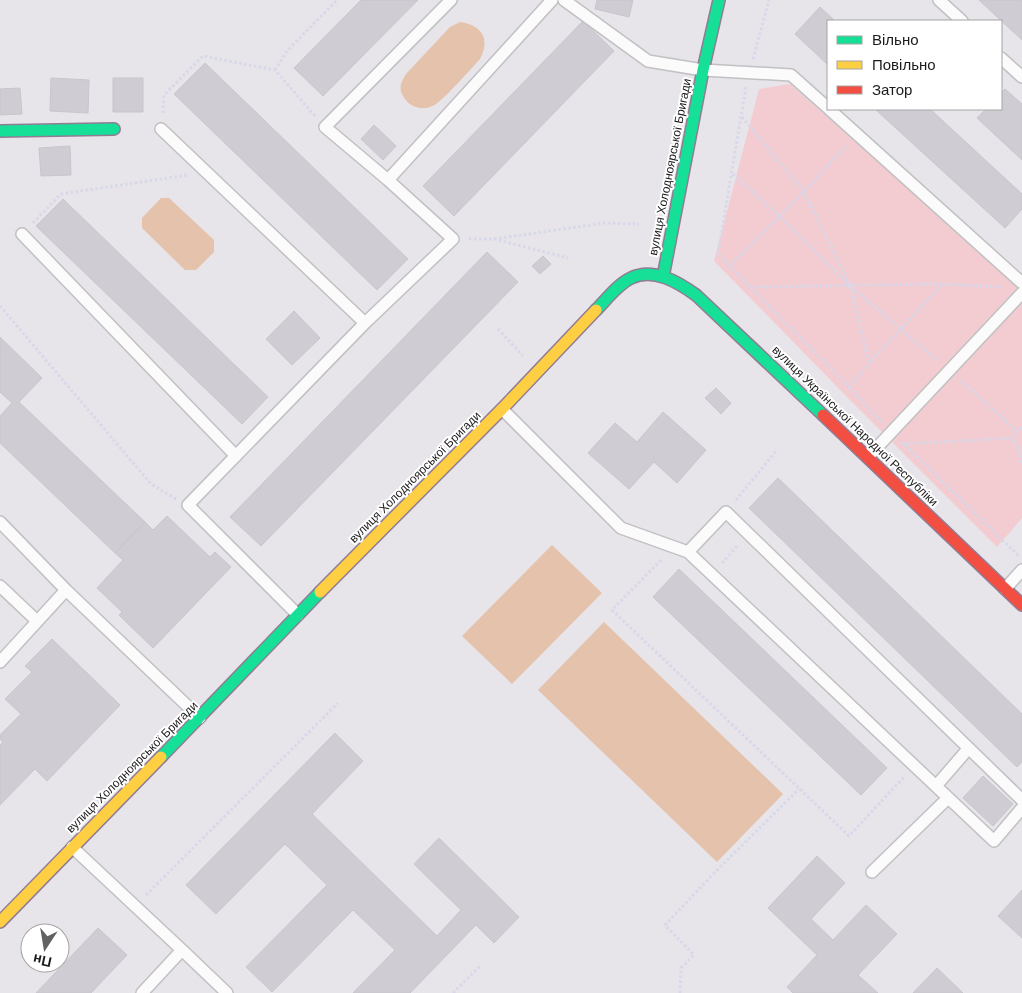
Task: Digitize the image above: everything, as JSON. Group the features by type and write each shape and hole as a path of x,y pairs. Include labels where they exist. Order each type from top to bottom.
{"street":[{"name":"вулиця Холодноярської Бригади","path":"0,922 613,293 630,279 645,275 662,277 703,70 719,0"},
{"path":"0,131 114,130"},
{"name":"вулиця Української Народної Республіки","path":"662,277 682,285 696,295 1022,605"}],"lane":[{"path":"298,615 188,506 366,324 453,239 388,180 325,127 451,0"},
{"path":"388,180 552,0"},
{"path":"564,0 648,61 703,70 791,75 827,108"},
{"path":"939,0 961,20"},
{"path":"1002,59 1022,78"},
{"path":"829,110 1022,284"},
{"path":"161,129 366,324"},
{"path":"22,234 236,456"},
{"path":"868,457 1022,293"},
{"path":"502,409 622,528 688,552 994,841 1018,823 1022,808"},
{"path":"688,552 726,512 1022,800"},
{"path":"0,522 66,590 200,718"},
{"path":"1004,589 1022,570"},
{"path":"0,586 37,621"},
{"path":"0,662 66,590"},
{"path":"936,786 968,749"},
{"path":"872,872 948,798"},
{"path":"72,847 227,993"},
{"path":"142,993 182,950"}],"path":[{"path":"275,70 287,51 337,0"},
{"path":"769,0 749,72 718,254 892,433 1022,558"},
{"path":"161,129 164,95 202,56 275,70 325,127"},
{"path":"742,116 804,192 851,286 869,363"},
{"path":"730,266 780,217 857,134"},
{"path":"22,234 61,194 207,172"},
{"path":"733,173 851,286 950,371 1016,432"},
{"path":"453,239 494,239 604,223 639,224"},
{"path":"494,239 568,258"},
{"path":"750,287 941,284 1004,287"},
{"path":"849,387 941,284"},
{"path":"0,306 151,484 188,506"},
{"path":"498,329 510,344 538,370"},
{"path":"1022,428 1016,432 1014,438 1014,444 1020,450 1022,465"},
{"path":"904,444 1014,438"},
{"path":"726,512 777,450"},
{"path":"711,574 748,535"},
{"path":"674,547 612,610 849,836 915,766"},
{"path":"135,906 338,703"},
{"path":"680,993 681,968 694,955 666,925 716,871 800,789"},
{"path":"453,993 480,966"}],"shaded area":[{"path":"460,22 474,26 482,34 484,45 480,59 436,104 428,108 419,108 411,105 401,93 401,83 404,77 450,27"},
{"path":"790,84 1022,288 1022,518 997,547 714,261 759,89"},
{"path":"161,198 169,198 214,240 214,252 196,270 185,270 142,228 142,218"},
{"path":"552,545 602,593 512,684 462,636"},
{"path":"604,622 783,794 717,862 538,690"}],"building":[{"path":"361,0 418,0 323,96 294,68"},
{"path":"597,0 633,0 629,17 595,9"},
{"path":"979,0 1022,0 1022,40 1002,20"},
{"path":"820,7 834,20 827,20 827,64 795,34"},
{"path":"583,21 614,51 454,216 423,186"},
{"path":"205,63 408,259 377,290 174,94"},
{"path":"51,78 89,80 88,113 50,111"},
{"path":"113,78 143,78 143,112 113,112"},
{"path":"20,88 22,114 0,115 0,89"},
{"path":"1005,89 1022,104 1022,160 977,118 985,110 1002,110 1002,92"},
{"path":"876,110 931,110 1022,194 1022,209 1005,228"},
{"path":"374,125 396,146 383,160 361,139"},
{"path":"70,146 71,175 41,176 39,148"},
{"path":"63,199 268,397 242,424 36,226"},
{"path":"487,252 518,282 261,546 230,517"},
{"path":"543,256 551,264 540,274 532,266"},
{"path":"294,311 320,338 292,365 266,339"},
{"path":"0,337 42,378 19,402 145,522 115,553 0,443 0,416 12,403 0,392"},
{"path":"716,388 731,403 721,414 705,398"},
{"path":"663,412 706,450 677,483 654,462 629,489 588,453 615,423 637,442"},
{"path":"778,478 1022,714 1022,762 1017,767 749,508"},
{"path":"167,516 210,557 215,552 231,567 153,648 119,615 122,612 97,588 123,560 115,553 145,522 153,530"},
{"path":"679,569 887,768 861,795 653,597"},
{"path":"52,639 120,705 47,781 35,769 0,805 0,745 3,742 0,739 0,735 21,714 5,699 32,672 25,666"},
{"path":"335,733 363,761 312,814 437,936 461,910 414,864 439,838 519,917 494,943 476,925 410,993 353,993 395,950 353,910 272,992 246,967 327,885 285,844 216,914 186,885"},
{"path":"983,776 1013,804 993,826 963,798"},
{"path":"817,856 845,883 811,919 833,940 866,905 897,934 858,975 878,993 793,993 787,987 817,955 768,908"},
{"path":"1022,890 1022,938 998,916"},
{"path":"98,928 127,955 91,993 36,993 55,973 70,973 70,957"},
{"path":"937,968 963,993 913,993"}],"traffic: fast":[{"path":"663,277 703,70 719,0"},
{"path":"0,131 114,129"},
{"path":"596,310 617,288 631,278 648,274 673,281 696,295 823,415"},
{"path":"161,757 320,592"}],"traffic: slow":[{"path":"320,592 502,409 596,310"},
{"path":"0,922 161,757"}],"traffic: jam":[{"path":"823,415 1022,605"}]}
